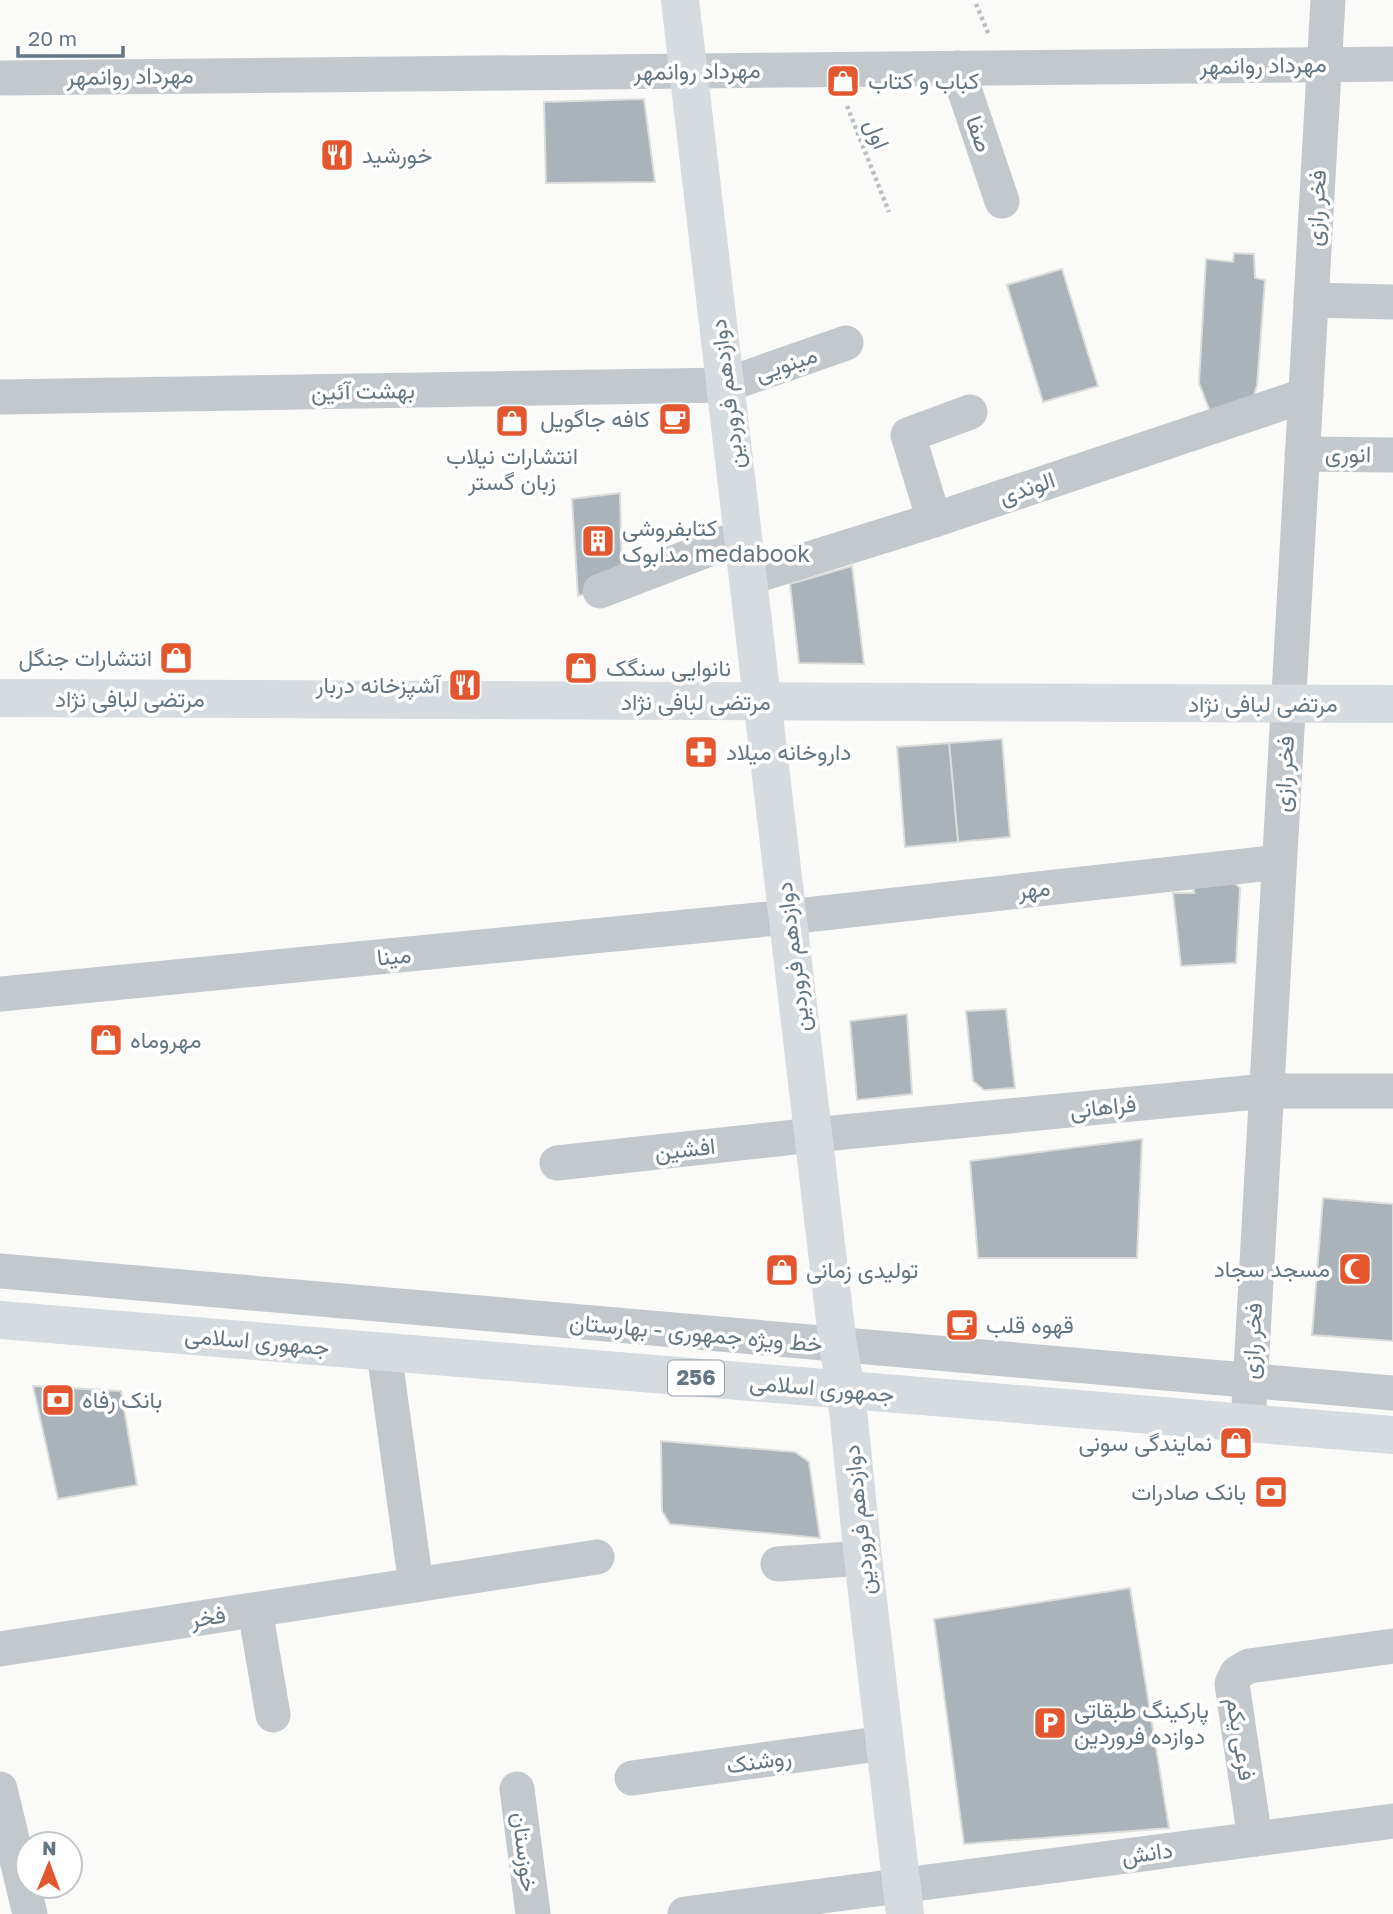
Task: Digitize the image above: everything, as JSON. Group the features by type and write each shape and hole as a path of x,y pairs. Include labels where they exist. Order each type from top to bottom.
{"main road":[{"name":"دوازدهم فروردین","path":"680,0 838,1346 846,1390 903,1900"},
{"name":"مرتضی لبافی نژاد","path":"0,698 1393,704"},
{"name":"جمهوری اسلامی","path":"0,1320 1393,1435"}],"street":[{"name":"فخر رازی","path":"1248,1423 1328,0"},
{"name":"مهرداد روانمهر","path":"0,78 1393,64"},
{"name":"صفا","path":"957,68 1002,201"},
{"path":"1311,300 1393,302"},
{"name":"مینویی","path":"726,385 846,343"},
{"name":"بهشت آئین","path":"0,397 726,385"},
{"name":"الوندی","path":"748,578 934,520 1306,395"},
{"path":"934,520 908,435 970,412"},
{"name":"انوری","path":"1302,454 1393,455"},
{"path":"600,591 743,536"},
{"name":"مهر","path":"788,917 1279,862"},
{"name":"مینا","path":"0,994 788,917"},
{"name":"فراهانی","path":"813,1135 1266,1091 1393,1091"},
{"name":"افشین","path":"557,1163 813,1135"},
{"name":"خط ویژه جمهوری - بهارستان","path":"0,1271 1393,1393"},
{"path":"384,1352 416,1585"},
{"name":"فخر","path":"0,1649 597,1557"},
{"path":"778,1564 863,1558"},
{"path":"255,1610 273,1715"},
{"name":"فرعی یکم","path":"1255,1839 1232,1684 1237,1673 1250,1666 1393,1646"},
{"name":"روشنک","path":"632,1778 885,1743"},
{"name":"خوزستان","path":"517,1789 533,1914"},
{"path":"1,1798 30,1914"},
{"name":"دانش","path":"903,1900 1255,1839 1393,1821"},
{"path":"685,1914 903,1900"}],"path":[{"name":"اول","path":"832,69 889,212"}],"building":[{"path":"644,99 655,182 546,183 544,102"},
{"path":"1234,253 1254,254 1255,278 1265,280 1257,385 1251,404 1211,414 1199,383 1206,259 1233,262"},
{"path":"1062,269 1098,386 1043,402 1007,285"},
{"name":"کتابفروشی مدابوک medabook","path":"620,493 622,583 578,596 572,499"},
{"path":"852,566 864,664 799,663 790,584"},
{"path":"1002,739 1010,837 958,842 949,743"},
{"path":"949,743 958,842 905,847 897,747"},
{"path":"1233,882 1240,888 1236,963 1181,966 1173,893 1194,893 1193,886"},
{"path":"1006,1009 1015,1088 984,1090 973,1081 966,1011"},
{"path":"907,1014 912,1094 857,1100 850,1021"},
{"path":"1142,1139 1137,1258 978,1258 970,1161"},
{"name":"مسجد سجاد","path":"1323,1198 1393,1204 1393,1341 1312,1335"},
{"path":"33,1386 121,1391 137,1485 58,1499"},
{"path":"661,1441 795,1452 809,1462 820,1538 670,1524 662,1511"},
{"name":"پارکینگ طبقاتی دوازده فروردین","path":"1130,1588 1169,1828 964,1844 934,1619"}],"place":[{"name":"کباب و کتاب","path":"843,81"},
{"name":"خورشید","path":"337,155"},
{"name":"کافه جاگویل","path":"675,419"},
{"name":"انتشارات نیلاب زبان گستر","path":"512,421"},
{"name":"کتابفروشی مدابوک medabook","path":"598,541"},
{"name":"انتشارات جنگل","path":"176,658"},
{"name":"نانوایی سنگک","path":"581,668"},
{"name":"آشپزخانه دربار","path":"465,685"},
{"name":"داروخانه میلاد","path":"701,752"},
{"name":"مهروماه","path":"106,1040"},
{"name":"مسجد سجاد","path":"1355,1269"},
{"name":"تولیدی زمانی","path":"782,1270"},
{"name":"قهوه قلب","path":"962,1325"},
{"name":"بانک رفاه","path":"58,1400"},
{"name":"نمایندگی سونی","path":"1236,1443"},
{"name":"بانک صادرات","path":"1271,1492"},
{"name":"پارکینگ طبقاتی دوازده فروردین","path":"1050,1723"}]}
